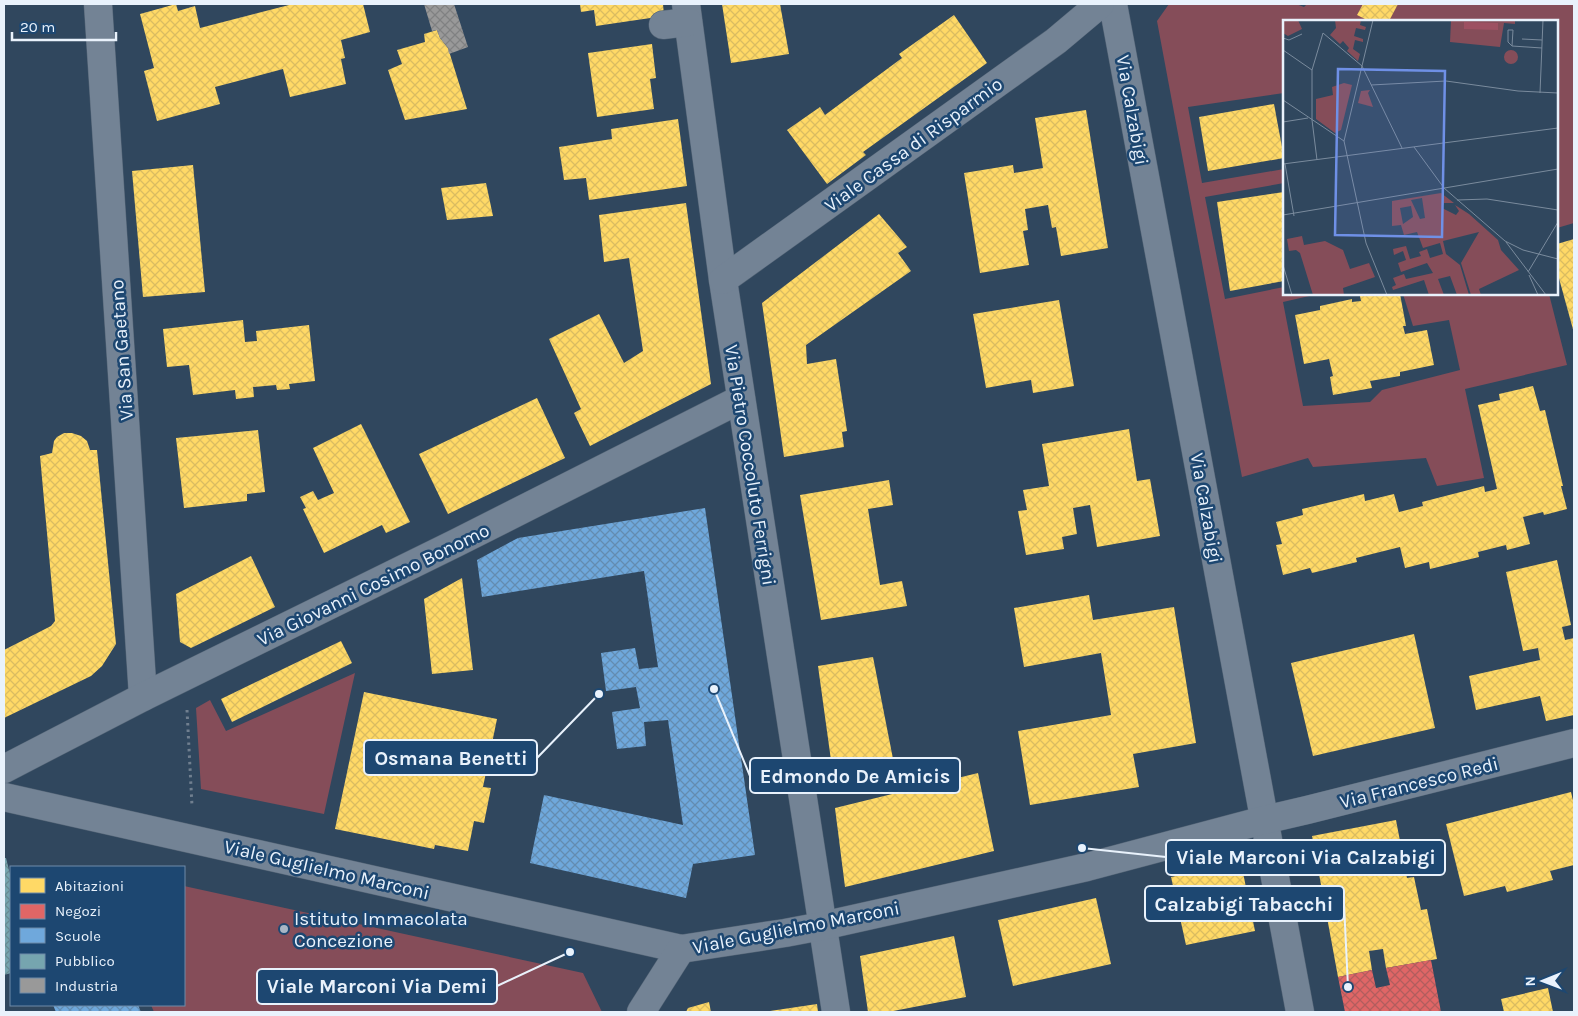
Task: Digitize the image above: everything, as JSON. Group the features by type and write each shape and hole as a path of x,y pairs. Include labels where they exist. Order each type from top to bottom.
{"street":[{"name":"Via San Gaetano","path":"98,4 143,697"},
{"name":"Viale Cassa di Risparmio","path":"724,280 1048,47 1100,4"},
{"name":"Via Calzabigi","path":"1113,4 1300,1012"},
{"name":"Via Pietro Coccoluto Ferrigni","path":"679,17 724,280 836,1012"},
{"name":"Via Giovanni Cosimo Bonomo","path":"4,769 143,697 448,547 741,399"},
{"name":"Via Francesco Redi","path":"1264,820 1574,743"},
{"name":"Viale Guglielmo Marconi","path":"4,797 681,949 822,926 1087,866 1264,820"},
{"path":"641,1012 681,949"}],"path":[{"path":"186,676 194,839"}],"shaded area":[{"path":"1169,4 1296,4 1304,7 1307,4 1574,4 1574,223 1558,228 1558,20 1283,20 1283,93 1188,107 1202,183 1283,169 1283,183 1205,197 1225,299 1283,287 1283,295 1314,295 1283,302 1303,406 1370,402 1382,390 1460,370 1449,320 1413,326 1403,295 1549,295 1567,365 1465,389 1484,478 1437,486 1426,458 1313,467 1308,458 1242,477 1157,21"},
{"path":"355,673 324,814 201,789 196,708 210,700 226,731"},
{"name":"Istituto Immacolata Concezione","path":"185,886 583,973 602,1012 154,1012 151,1006 185,1006"}],"building: Abitazioni":[{"path":"176,4 178,11 195,6 200,28 293,4 363,4 370,32 341,40 345,58 341,59 346,84 290,97 283,69 215,87 220,104 157,121 144,71 154,68 140,14"},
{"path":"580,4 663,4 664,16 596,26 594,10 581,12"},
{"path":"722,4 780,4 789,54 731,63"},
{"path":"1363,4 1398,4 1390,20 1367,20 1357,15"},
{"path":"954,15 987,63 863,152 866,155 827,184 787,130 820,107 825,115 902,58 899,54"},
{"path":"437,30 440,38 448,48 467,109 405,120 388,70 402,64 397,50 425,42 424,34"},
{"path":"652,44 656,78 650,79 654,109 597,117 588,53"},
{"path":"1274,104 1283,158 1208,171 1199,117"},
{"path":"1086,110 1108,248 1061,256 1056,227 1052,228 1048,205 1025,209 1028,230 1023,231 1029,265 980,273 964,173 1013,165 1014,173 1043,168 1035,118"},
{"path":"678,119 687,186 589,200 586,178 564,180 559,147 612,139 611,129"},
{"path":"193,165 205,292 143,297 132,171"},
{"path":"486,183 493,216 447,220 441,188"},
{"path":"1283,192 1283,281 1230,291 1217,202"},
{"path":"686,203 711,384 590,446 574,413 581,409 549,339 599,314 624,363 643,351 629,258 604,262 599,215"},
{"path":"879,214 907,247 898,253 911,271 806,345 807,364 836,359 847,431 842,432 844,447 784,457 762,303"},
{"path":"1574,239 1574,333 1558,275 1558,244"},
{"path":"1400,295 1406,326 1403,326 1405,334 1427,330 1434,365 1400,372 1400,376 1370,381 1372,388 1333,395 1330,377 1333,376 1329,359 1304,364 1295,315 1320,310 1320,306 1352,299 1352,302 1361,301 1360,296"},
{"path":"1059,300 1074,386 1033,393 1031,380 986,388 973,314"},
{"path":"243,320 245,342 257,341 256,331 309,325 315,381 289,384 290,389 277,390 276,385 253,387 254,397 236,399 235,390 193,395 189,365 167,367 163,329"},
{"path":"1533,386 1540,411 1545,410 1567,509 1544,515 1543,512 1523,517 1530,544 1507,550 1506,545 1478,552 1479,557 1430,569 1429,562 1405,568 1400,547 1356,558 1357,562 1312,573 1310,568 1283,575 1276,545 1282,544 1276,522 1303,515 1302,509 1364,494 1365,501 1394,494 1399,512 1423,506 1422,502 1484,486 1485,492 1497,489 1478,405 1500,400 1499,394"},
{"path":"537,398 565,458 448,514 419,454"},
{"path":"361,424 410,522 386,533 382,525 324,553 303,509 306,508 300,497 313,491 318,500 334,493 313,448"},
{"path":"1129,429 1137,481 1150,479 1160,536 1097,547 1090,505 1073,508 1077,534 1062,537 1064,549 1026,555 1018,511 1027,510 1023,490 1049,486 1042,444"},
{"path":"258,430 265,492 247,494 247,501 184,508 176,438"},
{"path":"64,433 81,436 87,441 90,450 97,450 116,644 102,666 91,676 4,718 4,650 51,626 55,621 40,456 52,453 54,441"},
{"path":"889,480 893,505 868,509 880,585 902,581 907,606 821,620 800,495"},
{"path":"251,556 275,607 191,648 180,642 176,594"},
{"path":"1557,560 1571,625 1562,627 1565,640 1574,638 1574,715 1546,721 1540,696 1476,710 1469,676 1540,660 1538,648 1523,651 1506,572"},
{"path":"462,578 473,670 432,674 424,599"},
{"path":"1089,595 1093,620 1174,607 1196,743 1133,754 1139,787 1030,805 1018,731 1111,715 1101,653 1024,667 1014,608"},
{"path":"1414,634 1435,728 1313,756 1291,663"},
{"path":"341,641 352,663 232,722 221,699"},
{"path":"873,657 895,769 834,782 818,666"},
{"path":"364,692 497,719 483,787 491,788 484,823 474,821 468,851 435,845 434,849 335,829"},
{"path":"978,773 994,851 845,887 835,808"},
{"path":"1571,792 1574,805 1574,865 1550,871 1553,880 1507,892 1505,886 1464,896 1446,824"},
{"path":"1396,820 1407,878 1414,877 1421,910 1427,909 1437,959 1386,968 1383,949 1369,951 1372,970 1338,977 1312,836"},
{"path":"1241,863 1255,931 1186,945 1171,877"},
{"path":"1096,898 1111,964 1013,986 998,920"},
{"path":"954,936 966,997 888,1012 868,1012 860,956"},
{"path":"1548,988 1553,1012 1504,1012 1501,999"},
{"path":"709,1002 711,1012 686,1012 688,1008"},
{"path":"817,1004 818,1012 770,1012 770,1011"}],"building: Negozi":[{"path":"1431,960 1441,1012 1345,1012 1338,977 1372,970 1376,988 1390,985 1386,968"}],"building: Scuole":[{"path":"705,508 755,855 693,864 686,898 530,863 544,795 683,825 668,720 644,722 646,746 617,749 612,712 640,708 636,687 606,691 601,653 635,648 639,669 658,667 644,571 482,597 477,560 518,538"},
{"path":"53,1006 138,1006 141,1012 56,1012"}],"building: Pubblico":[{"path":"4,858 6,858 10,874 10,973 4,975"}],"building: Industria":[{"path":"424,4 454,4 468,47 449,54 448,48 440,38 437,30 432,31"}],"place":[{"name":"Edmondo De Amicis","path":"714,689"},
{"name":"Osmana Benetti","path":"599,694"},
{"name":"Viale Marconi Via Calzabigi","path":"1082,848"},
{"name":"Istituto Immacolata Concezione","path":"284,929"},
{"name":"Viale Marconi Via Demi","path":"570,952"},
{"name":"Calzabigi Tabacchi","path":"1348,987"}]}
